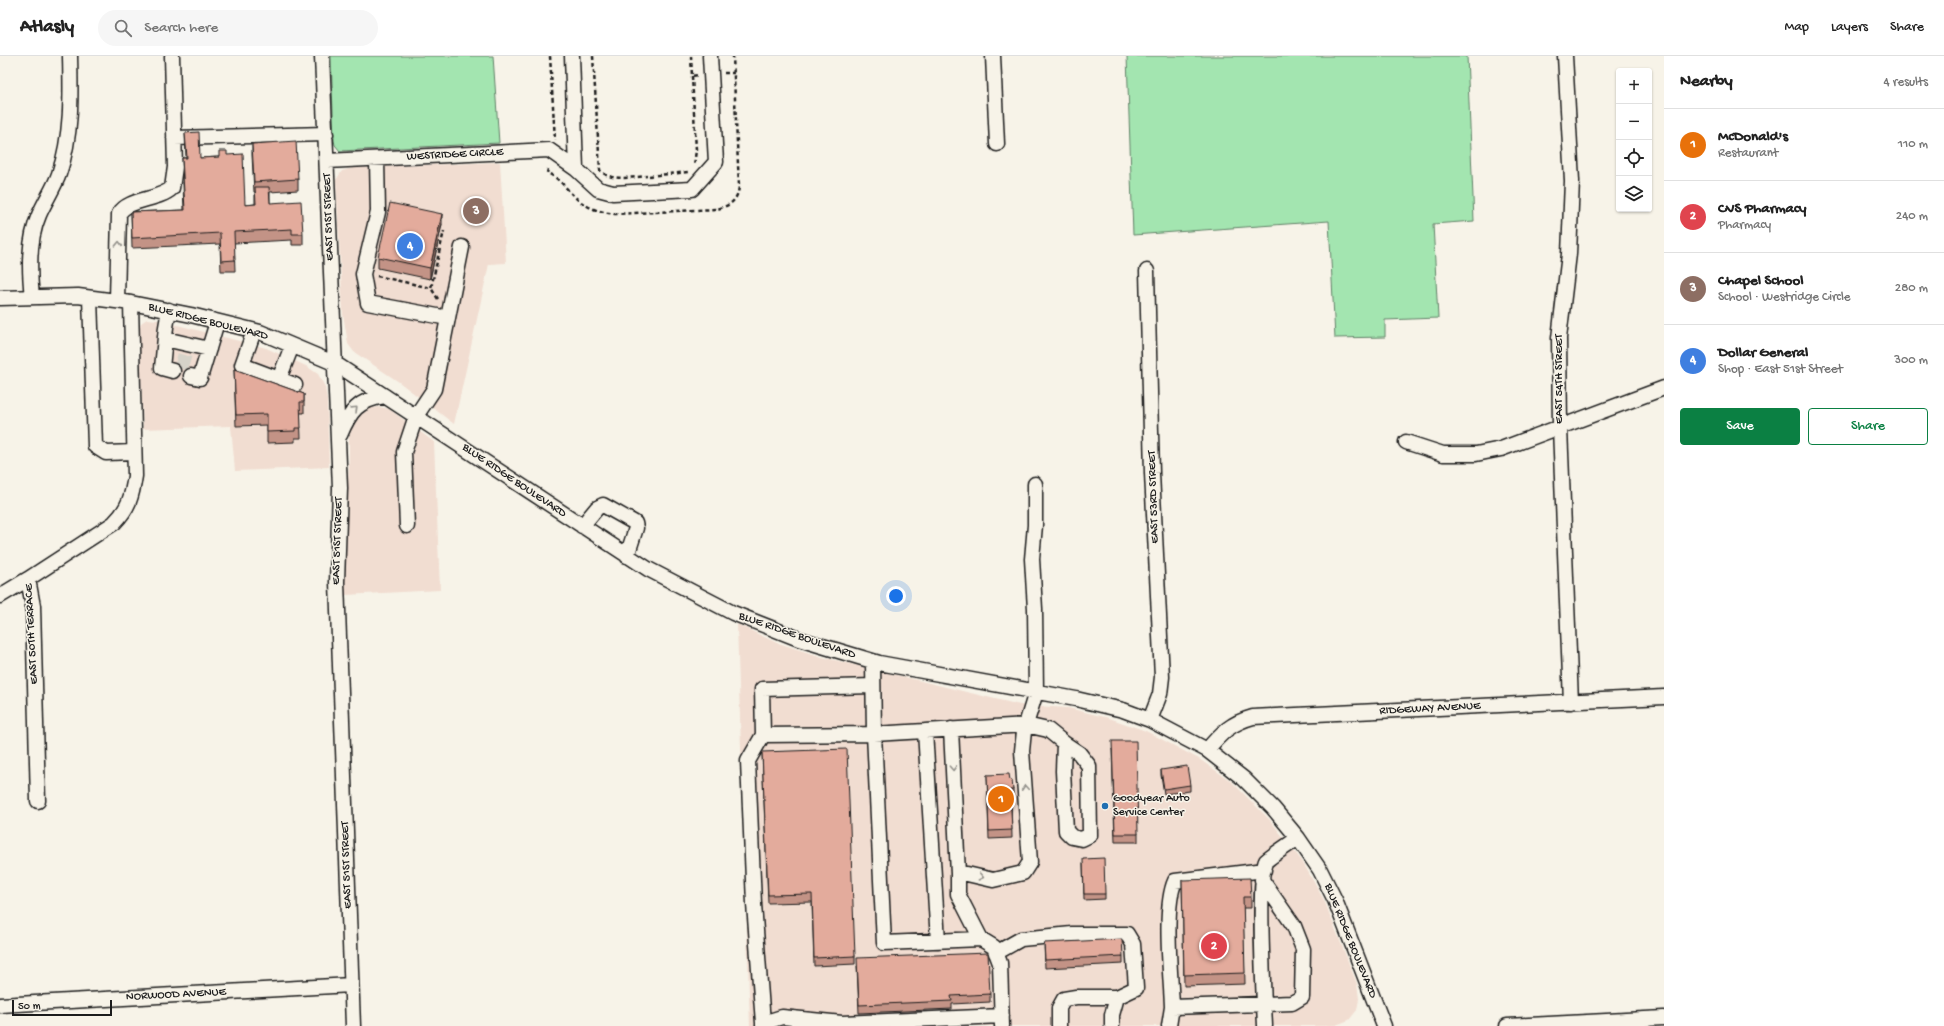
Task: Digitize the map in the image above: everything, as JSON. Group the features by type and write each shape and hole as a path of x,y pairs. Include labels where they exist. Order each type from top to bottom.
{"street":[{"path":"32,296 29,270 33,234 38,217 59,174 70,131 72,100 70,56"},
{"path":"172,56 174,138 326,134"},
{"name":"EAST 51ST STREET","path":"322,56 340,488 337,582 353,1026"},
{"path":"572,56 576,169"},
{"name":"WESTRIDGE CIRCLE","path":"327,161 549,150 576,169 598,189 613,193 692,189 716,162 710,56"},
{"path":"993,56 997,144"},
{"name":"EAST 54TH STREET","path":"1565,56 1572,182 1569,254 1559,338 1560,428 1571,702"},
{"name":"EAST 50TH TERRACE","path":"38,802 32,606 28,579 114,523 122,515 131,498 135,476 120,214 127,205 161,196 172,188 174,178 174,138"},
{"path":"376,159 378,212 363,274 368,303 448,318"},
{"path":"407,526 404,452 416,416 434,389 462,247"},
{"name":"EAST 53RD STREET","path":"1147,271 1152,473 1162,677 1160,694 1150,720"},
{"name":"BLUE RIDGE BOULEVARD","path":"0,298 32,296 90,298 124,302 169,310 254,331 336,364 627,556 648,569 733,613 799,639 873,662 1076,698 1123,710 1150,720 1207,750 1244,779 1298,838 1320,870 1335,900 1384,1026"},
{"path":"90,298 95,446 106,453 134,452"},
{"path":"169,310 165,338 171,362"},
{"path":"196,370 210,349 217,322"},
{"path":"254,331 242,365 295,385"},
{"path":"165,338 210,349"},
{"path":"279,379 292,346"},
{"path":"1406,442 1443,454 1476,454 1501,449 1664,388"},
{"path":"338,439 352,410 365,401 385,396"},
{"path":"958,874 967,874 993,880 1023,873 1030,862 1022,751 1026,725 1036,692 1035,609 1032,559 1035,525 1035,484"},
{"path":"582,526 597,508 603,505 635,523 636,528 627,556"},
{"path":"0,596 4,595 28,579"},
{"path":"873,662 874,734 884,942 981,939"},
{"path":"873,686 762,689 763,735 748,761 754,904 763,1025 782,1017 842,1023 1002,1021 1000,963 994,947 981,939 958,894 951,729"},
{"name":"RIDGEWAY AVENUE","path":"1207,750 1218,736 1238,721 1253,717 1664,697"},
{"path":"763,735 874,734 1026,725 1048,730 1079,753 1089,766 1090,835 1082,839 1072,838 1066,831 1063,771 1064,743"},
{"path":"925,731 938,941"},
{"path":"1265,1026 1263,875 1266,862 1298,838"},
{"path":"1172,1007 1292,1003 1302,997 1303,949 1294,926 1263,875"},
{"path":"1169,1026 1172,1007 1169,910 1172,888 1175,881 1263,875"},
{"path":"996,953 1021,939 1072,934 1127,934 1133,944 1136,988 1117,997 1076,997 1064,999 1059,1008 1059,1026"},
{"name":"NORWOOD AVENUE","path":"0,1005 351,985"},
{"path":"1112,1026 1112,1015 1117,997"},
{"path":"1507,1026 1664,1018"}],"path":[{"path":"550,56 556,136 554,144"},
{"path":"593,56 600,170 603,174 612,177 686,173 694,166 696,150 691,56"},
{"path":"548,169 547,173 560,180 575,198 586,206 600,211 615,214 717,209 727,207 736,199 739,186 733,56"},
{"path":"720,74 734,73"},
{"path":"692,76 705,75"},
{"path":"648,176 649,184"},
{"path":"439,302 431,288 444,231"},
{"path":"373,275 431,288"}],"shaded area":[{"path":"500,162 506,263 489,264 454,424 399,382 354,352 348,344 343,314 336,180 342,171 353,168"},
{"path":"147,319 158,320 266,348 306,366 318,374 325,387 327,400 329,467 235,471 231,426 143,429 139,328 141,323"},
{"path":"380,407 389,409 434,442 440,590 345,595 343,557 349,467 349,437 352,422 357,414 369,408"},
{"path":"737,624 775,642 822,657 1020,705 1068,708 1109,718 1146,731 1199,759 1231,781 1270,820 1302,861 1324,900 1357,984 1359,999 1357,1010 1349,1020 1336,1025 1323,1026 750,1026"}],"green space":[{"path":"331,56 493,56 499,143 340,151 335,145 334,140"},
{"path":"1127,56 1467,56 1474,221 1433,224 1438,318 1385,320 1385,337 1335,338 1329,221 1133,235"}],"building":[{"path":"199,132 200,158 219,157 219,151 227,151 227,155 243,154 245,205 256,204 255,187 269,187 270,203 301,201 303,234 292,234 292,229 234,232 235,260 221,261 220,233 132,238 131,212 185,210 182,158 187,158 185,133"},
{"path":"296,141 298,179 254,182 252,144"},
{"path":"390,203 442,214 430,268 378,257"},
{"path":"234,369 304,394 304,402 300,402 301,428 295,428 295,431 267,432 267,414 236,415"},
{"path":"1112,741 1136,741 1138,834 1115,834"},
{"path":"847,749 855,956 814,958 812,894 768,895 762,752"},
{"path":"1187,766 1190,785 1164,789 1161,770"},
{"path":"1009,774 1010,780 1012,780 1013,790 1010,790 1012,830 989,831 987,775"},
{"path":"1104,858 1105,894 1084,894 1083,859"},
{"path":"1250,878 1251,897 1243,897 1245,973 1184,975 1182,880"},
{"path":"1122,939 1123,956 1045,960 1044,943"},
{"path":"988,953 990,994 951,996 952,1001 859,1005 857,958"}],"tunnel":[{"path":"176,360 194,365"}],"place":[{"name":"Chapel School","path":"476,211"},
{"name":"Dollar General","path":"410,246"},
{"name":"McDonald's","path":"1001,799"},
{"name":"Goodyear Auto Service Center","path":"1105,806"},
{"name":"CVS Pharmacy","path":"1214,946"}]}
